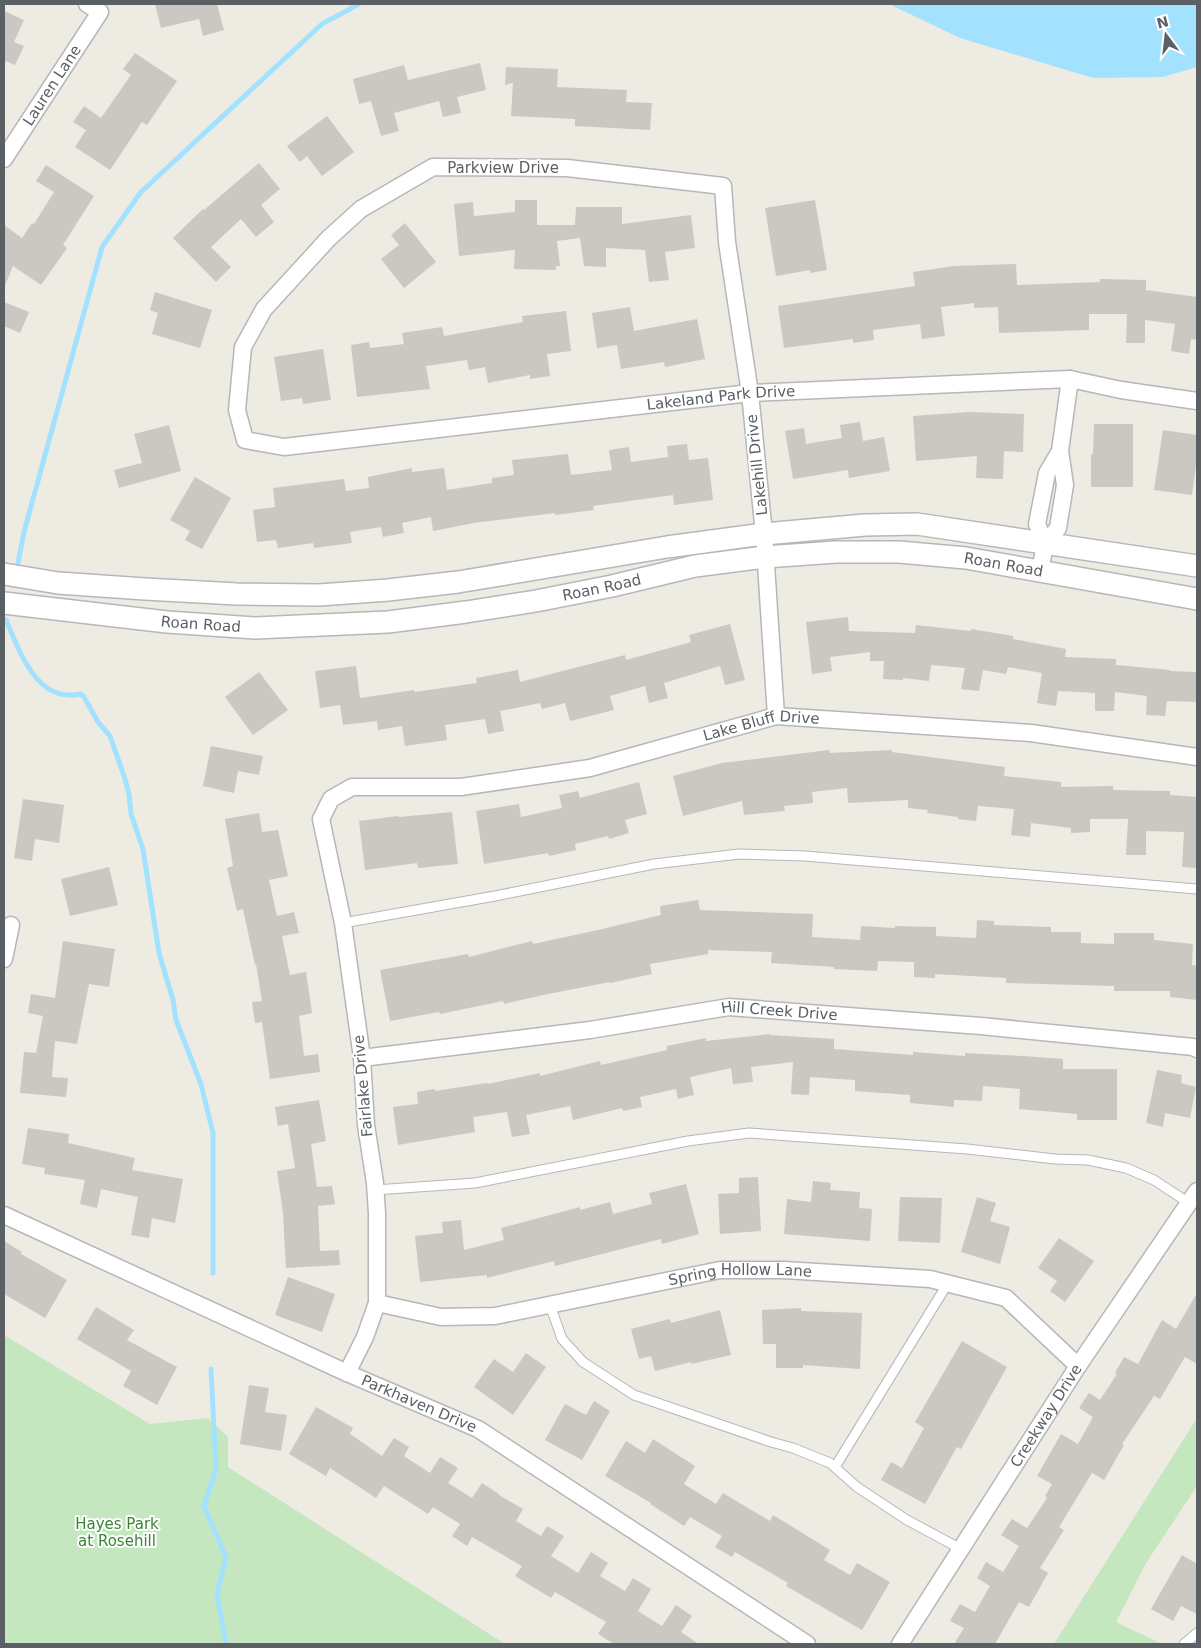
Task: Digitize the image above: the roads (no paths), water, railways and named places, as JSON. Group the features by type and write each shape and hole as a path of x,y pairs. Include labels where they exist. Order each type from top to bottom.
{"street":[{"name":"Lauren Lane","path":"4,159 93,8"},
{"name":"Parkview Drive","path":"245,440 237,410 243,347 264,309 329,238 361,209 433,167 567,168 723,186"},
{"name":"Lakehill Drive","path":"723,186 727,242 750,392 764,534 776,716"},
{"name":"Lakeland Park Drive","path":"245,440 284,447 750,392 1070,378 1121,390 1197,401"},
{"path":"1040,572 1045,544 1058,528 1065,486 1060,451 1070,378"},
{"name":"Roan Road","path":"4,574 58,583 145,589 237,594 319,595 458,582 667,547 764,534 865,525 916,524 1197,566"},
{"name":"Roan Road","path":"4,603 167,622 255,628 388,622 519,604 612,586 696,566 836,552 899,552 966,558 1197,600"},
{"name":"Lake Bluff Drive","path":"331,799 352,787 461,787 590,768 776,716 1031,733 1197,757"},
{"name":"Fairlake Drive","path":"331,799 321,819 343,923 362,1058 366,1125 375,1190 377,1303 365,1336 347,1373"},
{"path":"4,959 11,925"},
{"name":"Hill Creek Drive","path":"362,1058 590,1030 729,1008 971,1025 1193,1046 1197,1049"},
{"name":"Creekway Drive","path":"900,1644 1078,1366 1193,1197"},
{"name":"Parkhaven Drive","path":"4,1215 347,1373 478,1429 807,1644"},
{"name":"Spring Hollow Lane","path":"377,1303 441,1318 495,1316 720,1270 794,1270 930,1279 1006,1298 1078,1366"}],"lane":[{"path":"343,923 495,896 654,864 739,854 805,856 1197,889"},
{"path":"375,1190 475,1183 688,1141 748,1133 967,1149 1055,1159 1088,1160 1126,1168 1193,1197"},
{"path":"835,1468 948,1283"},
{"path":"550,1305 562,1339 590,1366 634,1395 830,1462 857,1488 907,1520 961,1549"},
{"path":"1184,1644 1197,1633"}],"water":[{"path":"889,4 1197,4 1197,67 1163,77 1093,78 960,38"}],"waterway":[{"path":"18,563 24,532 102,247 141,192 322,24 359,4"},
{"path":"6,620 24,660 32,673 42,683 53,691 66,695 81,694 84,697 98,722 110,736 124,776 129,794 131,814 143,849 159,953 173,1000 176,1020 201,1084 213,1133 213,1273"},
{"path":"211,1369 216,1469 204,1506 226,1557 217,1594 226,1644"}],"park label":[{"name":"Hayes Park at Rosehill","path":"117,1532"}]}
